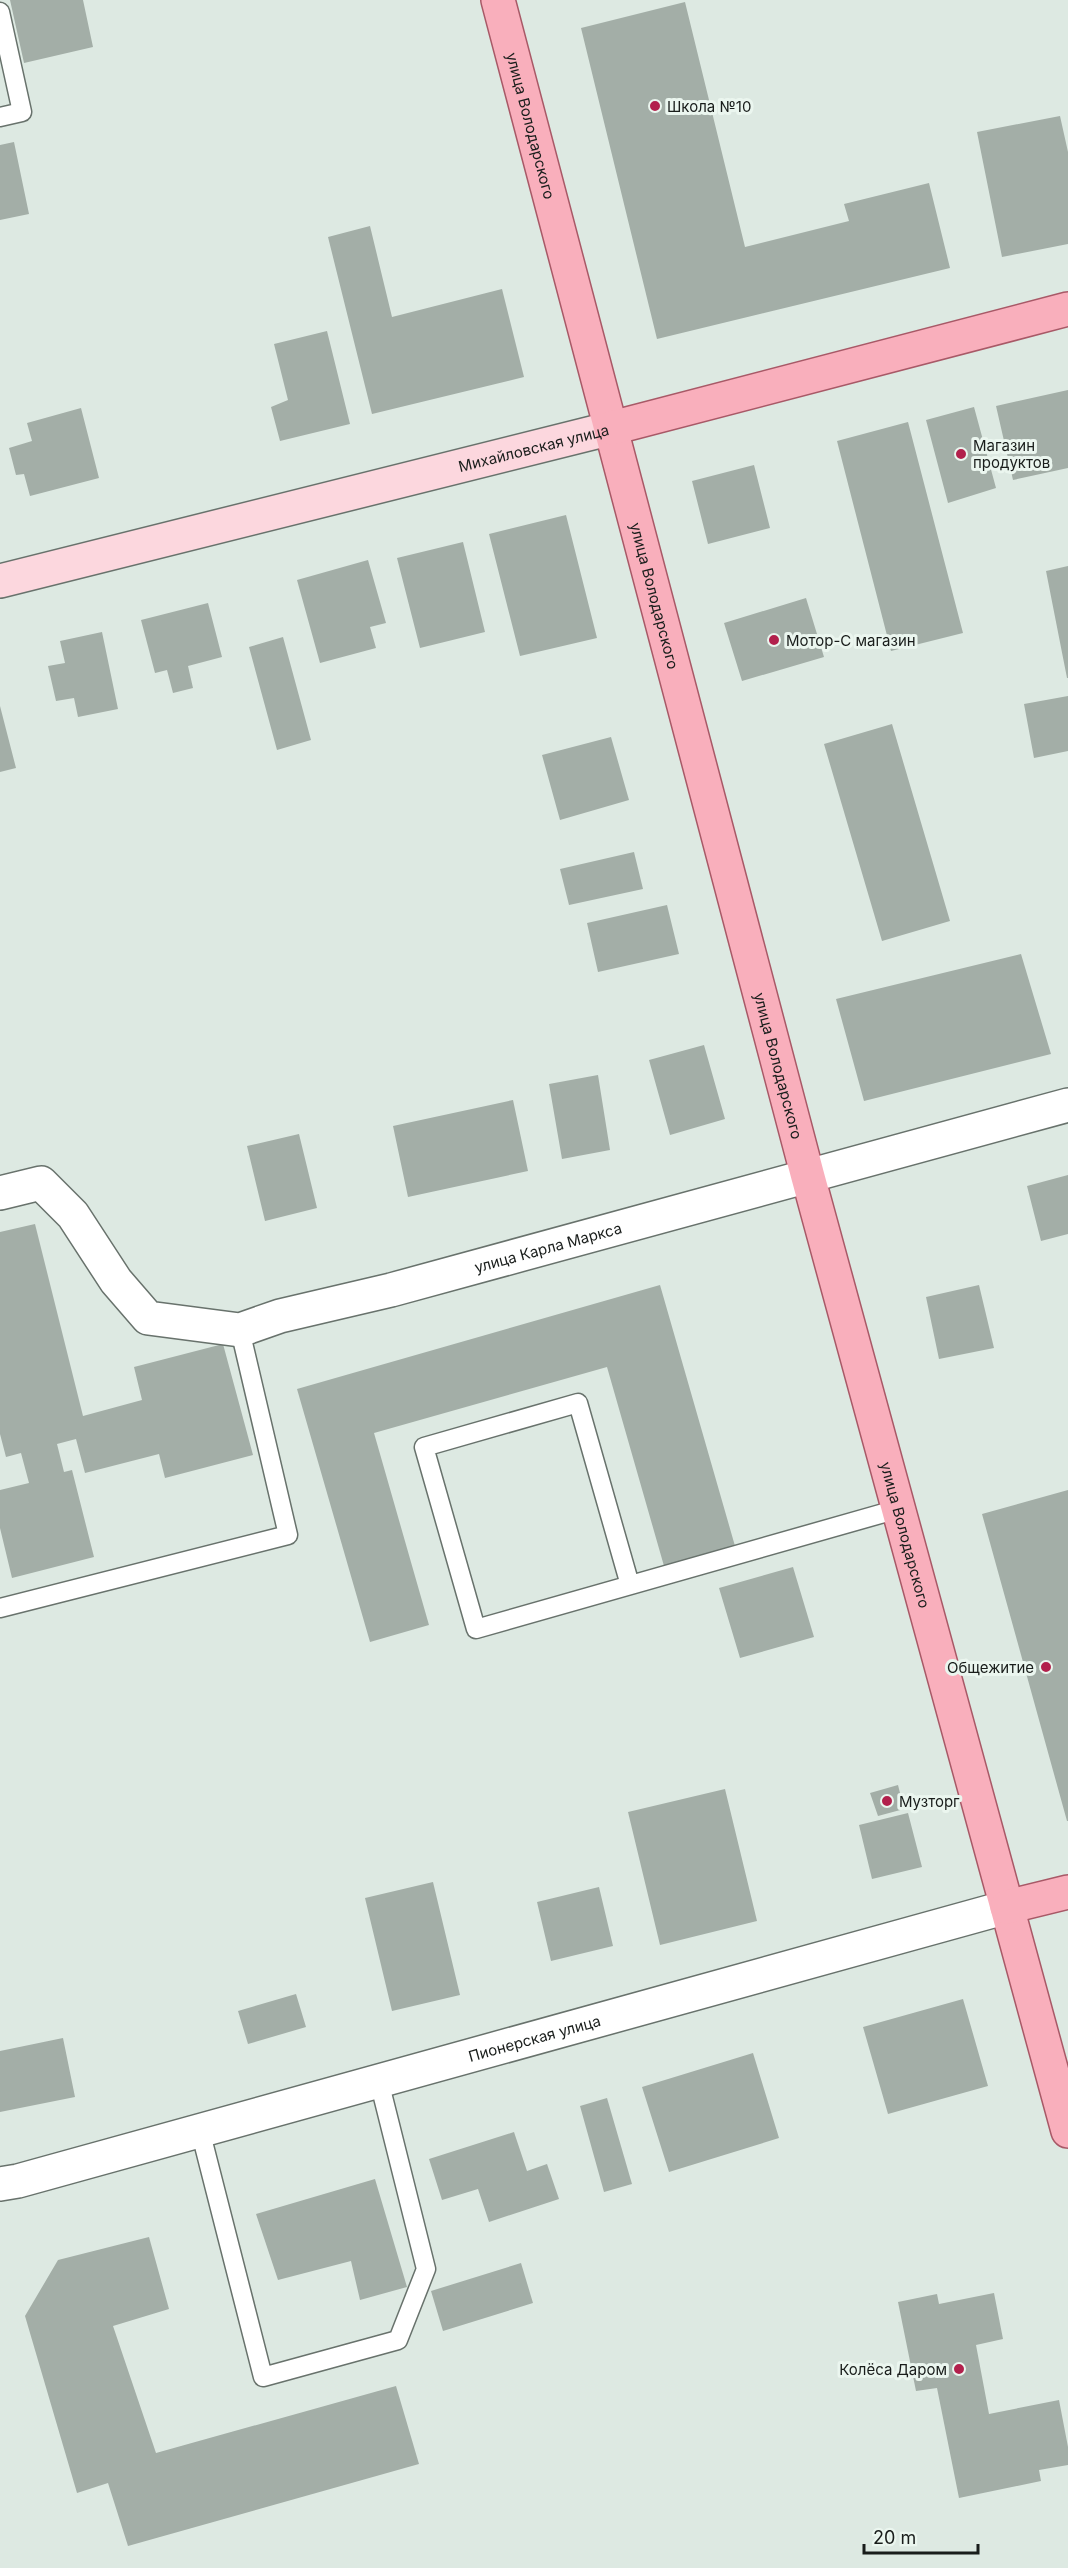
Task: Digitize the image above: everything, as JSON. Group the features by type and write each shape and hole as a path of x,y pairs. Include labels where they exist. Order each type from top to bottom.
{"main road":[{"name":"улица Володарского","path":"498,0 808,1177 1068,2131"},
{"name":"Михайловская улица","path":"0,581 612,428 1068,309"},
{"name":"Пионерская улица","path":"1007,1907 1068,1892"}],"street":[{"name":"улица Карла Маркса","path":"0,1193 41,1183 72,1215 116,1281 148,1318 240,1330 280,1316 391,1290 1068,1105"},
{"name":"Пионерская улица","path":"0,2184 18,2181 1007,1907"}],"lane":[{"path":"0,12 22,112 0,117"},
{"path":"0,1608 288,1535 240,1330"},
{"path":"630,1585 578,1403 424,1447 476,1629 898,1509"},
{"path":"200,2130 263,2377 398,2340 426,2269 380,2081"}],"building":[{"path":"10,0 83,0 93,47 24,63"},
{"name":"Школа №10","path":"685,2 745,247 849,221 844,204 929,183 950,268 657,339 581,28"},
{"path":"1060,116 1068,152 1068,244 1002,257 977,132"},
{"path":"14,142 29,214 0,220 0,145"},
{"path":"370,226 392,317 502,289 524,377 372,414 328,237"},
{"path":"327,331 350,424 280,441 271,407 288,400 274,344"},
{"path":"1068,390 1068,468 1013,480 996,406"},
{"name":"Магазин продуктов","path":"974,407 996,488 948,503 926,420"},
{"path":"81,408 99,478 30,496 24,474 16,475 9,448 32,441 27,423"},
{"path":"908,422 963,633 891,651 837,441"},
{"path":"754,465 770,528 708,544 692,481"},
{"path":"566,515 597,638 520,656 489,534"},
{"path":"463,542 485,632 420,648 397,558"},
{"path":"368,560 386,623 370,627 376,648 320,663 297,580"},
{"path":"1068,566 1068,678 1067,678 1046,571"},
{"name":"Мотор-С магазин","path":"806,598 824,657 742,681 724,623"},
{"path":"208,603 222,657 188,666 193,688 173,693 167,670 155,673 141,620"},
{"path":"102,632 118,709 78,717 74,698 56,701 48,666 65,663 60,641"},
{"path":"283,637 311,740 277,750 249,647"},
{"path":"1068,696 1068,751 1034,758 1024,704"},
{"path":"0,706 16,768 0,772"},
{"path":"892,724 950,921 882,941 824,744"},
{"path":"611,737 629,800 560,820 542,755"},
{"path":"634,852 643,889 569,905 560,869"},
{"path":"667,905 679,954 598,972 587,923"},
{"path":"1021,954 1051,1054 864,1101 836,999"},
{"path":"704,1045 725,1119 670,1135 649,1060"},
{"path":"598,1075 610,1150 562,1159 549,1084"},
{"path":"513,1100 528,1171 408,1197 393,1126"},
{"path":"299,1134 317,1208 265,1221 247,1146"},
{"path":"1068,1175 1068,1234 1041,1241 1027,1186"},
{"path":"35,1224 83,1416 142,1400 134,1367 223,1344 253,1455 165,1478 159,1454 85,1473 76,1439 57,1444 64,1472 72,1470 94,1557 12,1578 0,1528 0,1490 29,1483 21,1453 6,1457 0,1434 0,1232"},
{"path":"660,1285 735,1546 664,1566 607,1367 374,1433 429,1625 370,1642 297,1389"},
{"path":"979,1285 994,1348 939,1359 926,1297"},
{"name":"Общежитие","path":"1068,1490 1068,1821 1067,1821 982,1514"},
{"path":"793,1567 814,1637 740,1658 719,1588"},
{"name":"Музторг","path":"898,1785 904,1809 878,1816 870,1793"},
{"path":"725,1789 757,1921 660,1945 628,1812"},
{"path":"908,1813 922,1867 872,1879 859,1825"},
{"path":"433,1882 460,1995 392,2011 365,1898"},
{"path":"599,1887 613,1946 551,1961 537,1902"},
{"path":"296,1994 306,2027 248,2044 238,2011"},
{"path":"963,1999 988,2086 888,2114 863,2027"},
{"path":"63,2038 75,2097 0,2112 0,2051"},
{"path":"753,2053 779,2138 669,2172 642,2087"},
{"path":"607,2098 632,2184 604,2192 580,2106"},
{"path":"514,2132 527,2171 547,2164 559,2199 489,2222 478,2189 442,2200 429,2159"},
{"path":"375,2179 407,2287 360,2300 351,2261 278,2280 256,2214"},
{"path":"149,2237 169,2309 113,2326 156,2453 396,2386 419,2464 128,2546 108,2483 77,2493 25,2316 58,2260"},
{"path":"521,2263 533,2303 443,2331 431,2291"},
{"path":"994,2293 1003,2339 976,2345 989,2414 1059,2400 1068,2447 1068,2465 1039,2470 1041,2481 959,2498 937,2388 916,2391 898,2302 937,2294 939,2304"}],"place":[{"name":"Школа №10","path":"655,106"},
{"name":"Магазин продуктов","path":"961,454"},
{"name":"Мотор-С магазин","path":"774,640"},
{"name":"Общежитие","path":"1046,1667"},
{"name":"Музторг","path":"887,1801"},
{"name":"Колёса Даром","path":"959,2369"}]}
